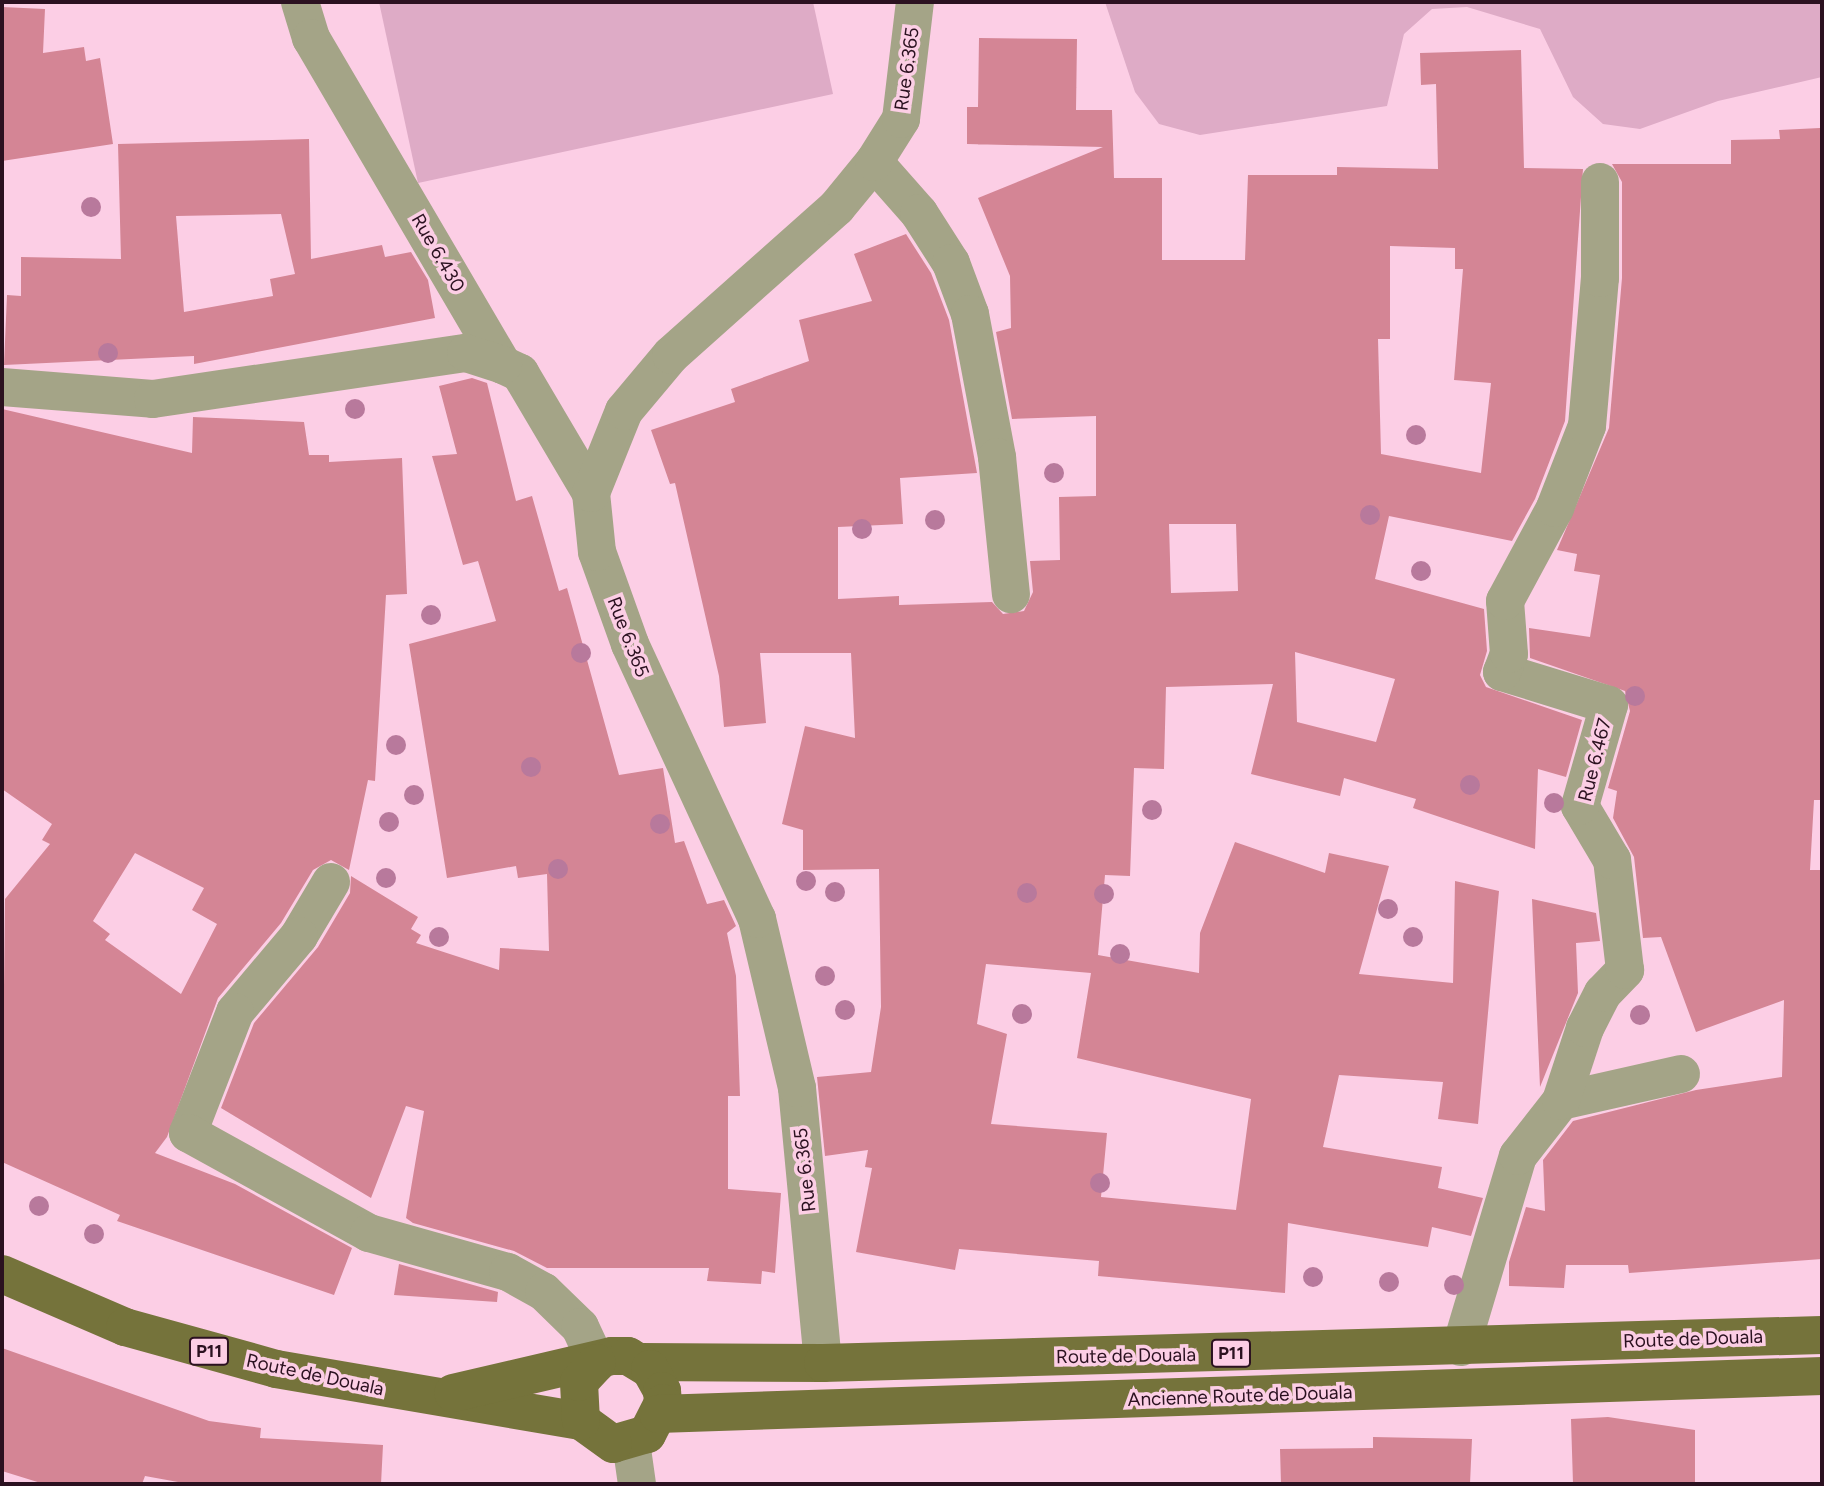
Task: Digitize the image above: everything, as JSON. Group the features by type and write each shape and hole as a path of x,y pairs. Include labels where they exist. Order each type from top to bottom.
{"main road":[{"name":"Route de Douala","path":"2,1273 125,1327 276,1370 426,1399 597,1363 612,1356 640,1362 823,1363 1822,1335"},
{"path":"631,1442 648,1434 658,1414 662,1391 640,1362"},
{"path":"581,1421 579,1382 597,1363"},
{"name":"Ancienne Route de Douala","path":"658,1414 1822,1376"},
{"name":"P11","path":"426,1399 581,1421 597,1437 631,1442"}],"street":[{"name":"Rue 6.430","path":"300,2 312,38 503,365 520,373 591,493"},
{"name":"Rue 6.365","path":"823,1363 797,1088 757,919 630,644 597,552 591,493 624,411 671,355 837,207 874,162 901,119 915,2"},
{"path":"874,162 919,213 951,263 970,314 997,457 1011,594"},
{"name":"Rue 6.467","path":"1461,1347 1518,1156 1561,1101 1585,1028 1603,993 1626,970 1612,860 1580,806 1609,705 1502,672 1509,654 1505,601 1555,508 1587,426 1600,278 1600,182"},
{"path":"2,387 153,399 466,354 503,365"},
{"path":"331,882 299,936 235,1012 188,1133 369,1233 508,1272 544,1292 580,1326 597,1363"},
{"path":"1561,1101 1681,1074"},
{"path":"631,1442 637,1484"}],"shaded area":[{"path":"379,2 813,2 833,94 418,183"},
{"path":"1105,2 1822,2 1822,77 1718,101 1640,129 1603,124 1573,97 1540,29 1467,7 1432,9 1404,34 1387,106 1200,135 1159,124 1135,92"}],"building":[{"path":"2,7 45,9 43,53 84,47 86,61 100,58 113,144 2,161"},
{"path":"979,38 1077,39 1076,110 1112,110 1114,178 1162,178 1162,260 1245,260 1248,175 1337,175 1337,167 1438,169 1436,84 1421,85 1420,53 1521,50 1524,168 1583,169 1565,421 1535,499 1512,541 1389,516 1375,579 1484,609 1487,651 1480,675 1486,687 1582,720 1566,777 1538,769 1535,849 1413,808 1416,799 1344,778 1340,796 1251,774 1273,684 1166,687 1164,769 1134,768 1130,876 1105,875 1098,955 1199,973 1200,933 1235,842 1325,873 1329,853 1389,866 1359,974 1453,983 1455,881 1499,891 1478,1124 1438,1119 1443,1082 1339,1075 1323,1147 1442,1167 1438,1188 1483,1198 1471,1236 1432,1227 1428,1247 1288,1223 1285,1293 1098,1276 1099,1261 959,1249 955,1270 856,1252 872,1168 865,1167 868,1150 825,1156 817,1077 871,1072 881,1007 879,869 803,870 803,830 782,824 805,726 855,738 851,653 760,653 766,723 724,727 719,676 675,483 670,484 651,430 735,402 731,389 809,361 799,320 872,301 854,254 906,234 931,273 949,320 977,473 900,478 903,524 838,527 838,599 899,596 899,605 992,602 1003,614 1024,611 1033,592 1030,561 1060,560 1059,497 1096,496 1096,416 1012,419 996,332 1011,328 1010,276 978,198 1103,147 967,144 967,107 978,107","holes":["1390,246 1455,248 1455,269 1463,269 1454,380 1491,383 1481,473 1381,454 1378,339 1390,339","1169,524 1236,524 1238,591 1171,593","1295,652 1395,679 1376,742 1297,722","986,964 1091,973 1077,1058 1251,1099 1236,1210 1101,1197 1107,1133 991,1124 1007,1034 977,1024"]},
{"path":"1820,128 1822,800 1814,800 1810,870 1822,870 1822,1259 1629,1273 1628,1265 1566,1265 1564,1288 1509,1286 1509,1262 1526,1207 1545,1211 1543,1160 1573,1121 1696,1090 1782,1077 1784,1000 1696,1032 1661,937 1643,938 1634,857 1613,818 1617,791 1608,788 1630,711 1625,691 1530,658 1529,628 1590,637 1600,575 1574,571 1577,554 1557,550 1609,428 1622,278 1622,182 1612,164 1731,164 1731,140 1780,139 1779,130"},
{"path":"309,139 311,259 382,245 385,257 411,252 428,280 435,318 194,364 194,356 4,365 7,295 21,296 21,257 121,259 118,144","holes":["281,214 295,274 270,279 273,296 184,312 176,216"]},
{"path":"472,378 487,383 516,501 532,496 559,591 567,588 619,775 663,768 675,843 684,841 707,904 724,900 736,926 727,933 736,976 740,1096 728,1096 728,1189 781,1193 775,1273 762,1271 761,1284 707,1281 709,1268 547,1268 514,1251 413,1223 406,1218 424,1111 406,1106 371,1198 221,1108 254,1023 318,947 350,893 351,876 418,917 411,929 421,935 416,943 499,970 500,948 549,951 547,874 518,878 516,866 447,878 409,644 496,621 478,561 463,565 432,456 457,454 439,386"},
{"path":"2,409 192,453 193,417 304,422 309,455 329,455 329,462 402,458 407,594 386,595 375,781 368,780 349,870 331,860 313,870 281,923 218,998 167,1137 155,1153 235,1184 352,1248 334,1295 117,1221 120,1215 2,1162 5,899 50,844 42,840 52,824 2,789","holes":["135,853 204,888 192,910 217,924 181,994 105,940 110,934 93,921"]},
{"path":"1532,899 1596,913 1600,941 1576,943 1578,993 1540,1087"},
{"path":"399,1264 498,1292 497,1302 394,1295"},
{"path":"2,1348 209,1421 261,1428 260,1438 383,1445 381,1484 189,1484 145,1476 142,1484 44,1484 2,1471"},
{"path":"1608,1417 1695,1430 1695,1484 1573,1484 1571,1419"},
{"path":"1373,1437 1472,1439 1470,1484 1281,1484 1280,1449 1373,1448"}]}
